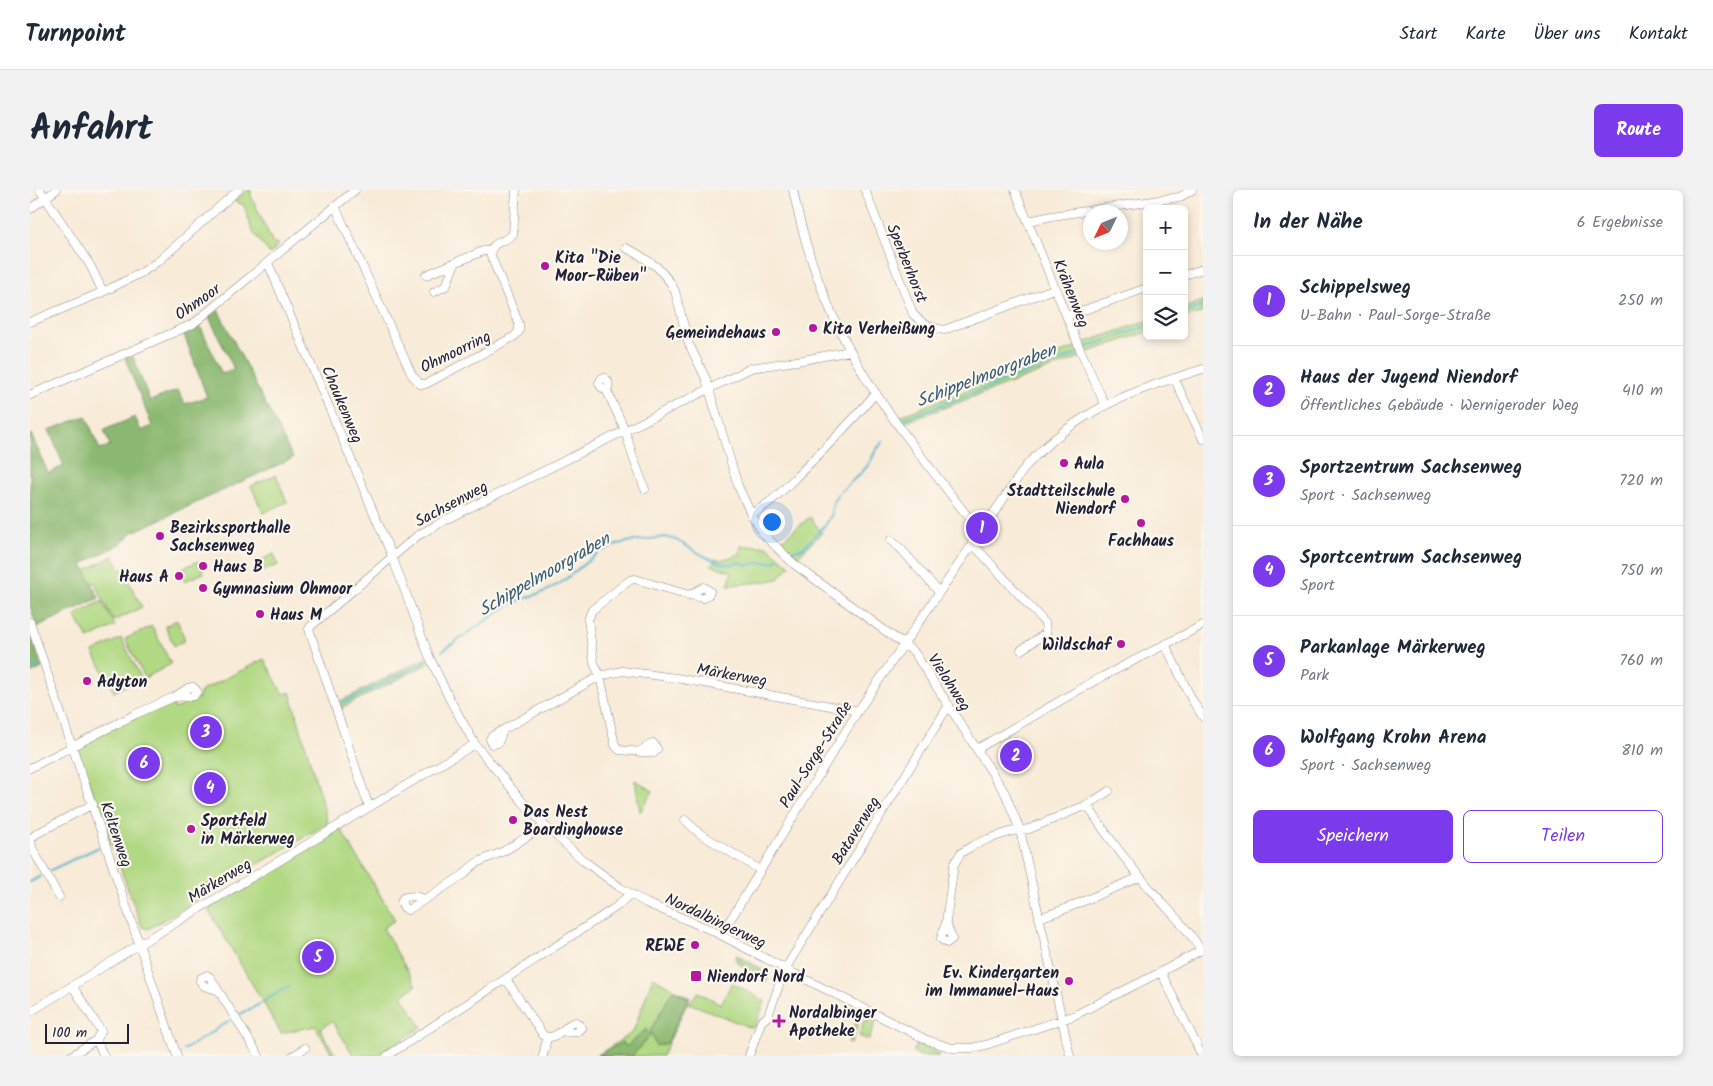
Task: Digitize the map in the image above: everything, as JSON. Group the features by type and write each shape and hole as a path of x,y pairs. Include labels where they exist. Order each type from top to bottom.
{"street":[{"path":"40,190 90,265 103,292"},
{"path":"30,209 56,190"},
{"path":"30,322 125,282 160,260 238,190"},
{"name":"Ohmoor","path":"30,395 193,324 355,190"},
{"path":"426,275 483,251 491,251 494,245 508,239 513,234 516,190"},
{"path":"793,190 802,228 816,272 850,351 899,426 980,532"},
{"name":"Sperberhorst","path":"865,190 914,314 929,328 944,330 1056,288"},
{"name":"Krähenweg","path":"1015,190 1081,353 1105,405"},
{"path":"1029,221 1180,197 1192,190"},
{"name":"Ohmoorring","path":"335,206 412,375 420,384 426,384 467,363 515,336 520,331 519,324 491,256 491,251"},
{"path":"626,248 650,261 670,282 678,302 691,351 708,388"},
{"name":"Chaukenweg","path":"268,263 392,556 429,656 450,700 475,744"},
{"path":"434,292 446,286 455,263"},
{"path":"442,268 445,275 450,277"},
{"path":"1188,275 1203,269"},
{"path":"1067,316 1143,289"},
{"name":"Sachsenweg","path":"369,807 310,629 392,556 427,530 751,368 850,351"},
{"name":"Paul-Sorge-Straße","path":"721,935 858,711 972,543 1034,456 1069,427 1105,405 1133,391 1203,369"},
{"path":"1174,378 1203,439"},
{"name":"Vielohweg","path":"708,388 738,486 751,514 766,538 794,564 914,652 1004,793 1020,830 1070,1056"},
{"path":"607,391 625,430 633,457 646,489"},
{"path":"751,514 764,507 780,493 876,393"},
{"path":"891,540 939,592"},
{"path":"972,543 1045,623 1046,633 1021,650"},
{"path":"640,750 619,750 615,745 600,676 594,663 588,620 592,610 630,580 635,579 689,595"},
{"name":"Keltenweg","path":"30,622 177,1056"},
{"path":"977,749 1096,680 1203,625"},
{"path":"1165,644 1192,700 1203,716"},
{"name":"Märkerweg","path":"503,730 600,676 613,672 632,671 858,711"},
{"path":"30,768 136,714 174,697"},
{"name":"Bataverweg","path":"749,1056 761,1022 768,1016 786,969 949,706"},
{"name":"Märkerweg","path":"30,1012 140,944 475,744"},
{"name":"Nordalbingerweg","path":"475,744 544,826 584,861 630,894 657,908 721,935 952,1052 986,1045 1062,1020 1092,1007 1202,950"},
{"path":"946,922 954,864 957,858 972,846 1013,831 1029,829 1087,805 1109,791"},
{"path":"59,897 32,848 31,839 36,834 93,804"},
{"path":"1087,805 1104,832 1140,877 1183,924 1202,950"},
{"path":"685,820 699,833 760,870"},
{"path":"424,899 465,874 471,866 503,851 544,826"},
{"path":"1039,918 1140,877"},
{"path":"387,1056 616,907 630,894"},
{"path":"1161,972 1202,1056"},
{"path":"506,979 539,1030 547,1038"},
{"path":"70,1056 96,1040 102,1031 73,986"},
{"path":"217,990 259,1056"},
{"path":"547,1038 553,1037 562,1031"},
{"path":"543,1056 547,1038"},
{"path":"96,1040 104,1056"},
{"path":"293,1056 305,1048"}],"green space":[{"path":"248,190 251,190 251,196 273,243 279,244 270,254 252,231 244,205 234,201"},
{"path":"1203,301 1203,312 1188,317 1188,307"},
{"path":"218,310 293,458 131,533 122,543 82,564 99,598 37,627 30,606 30,434 48,473 64,466 49,430 86,416 100,450 110,445 104,430 135,417 141,431 152,426 125,358 132,354 150,401 178,390 185,404 207,397 183,332 199,323 222,374 234,369 209,317"},
{"path":"1143,322 1143,333 1088,352 1083,343"},
{"path":"1076,347 1081,357 903,423 898,417"},
{"path":"276,475 287,502 263,513 251,486"},
{"path":"810,517 822,533 795,559 777,544"},
{"path":"741,546 767,546 790,566 778,579 728,585 732,572 711,565 716,559 721,560 740,554"},
{"path":"274,554 278,565 264,571 259,561"},
{"path":"113,556 142,607 114,621 95,583 92,584 85,571"},
{"path":"198,561 204,573 184,581 179,570"},
{"path":"102,601 115,626 88,639 75,615"},
{"path":"177,620 185,640 174,646 165,626"},
{"path":"152,626 171,664 145,678 125,639"},
{"path":"30,632 42,668 30,674"},
{"path":"121,638 141,678 114,692 93,652"},
{"path":"426,658 428,664 341,708 339,702"},
{"path":"264,659 283,694 290,692 328,823 148,929 142,927 76,747 171,701 175,709 199,698 201,691"},
{"path":"635,780 653,791 640,812"},
{"path":"340,828 395,920 383,928 416,986 402,995 422,1027 377,1056 354,1056 332,1021 320,1029 336,1056 333,1056 315,1026 281,1033 208,909"},
{"path":"737,955 769,975 767,981 749,974 736,961"},
{"path":"653,977 690,998 662,1056 596,1056 633,1032"},
{"path":"732,983 765,1001 755,1026 751,1028 689,1003 698,992 721,1004"},
{"path":"673,990 688,998 667,1043 656,1046 651,1029"},
{"path":"859,1013 862,1014 851,1044 848,1043"},
{"path":"872,1019 876,1021 869,1040 859,1036 864,1021"},
{"path":"646,1029 650,1036 632,1056 598,1056 622,1042 626,1047"},
{"path":"918,1044 935,1051 939,1056 920,1056 913,1051"}],"water":[{"path":"309,944 325,945 331,950 332,958 321,973 316,976 312,972 306,951"}],"waterway":[{"name":"Schippelmoorgraben","path":"1188,312 1203,306"},
{"name":"Schippelmoorgraben","path":"1087,347 1143,327"},
{"name":"Schippelmoorgraben","path":"904,419 1077,354"},
{"name":"Schippelmoorgraben","path":"791,551 803,548 826,524 831,516 833,503 837,495 863,471 883,442"},
{"name":"Schippelmoorgraben","path":"442,651 510,604 546,591 562,582 599,552 625,542 666,537 676,540 704,556 731,565 740,562 748,565 761,562 775,562 778,559"},
{"name":"Schippelmoorgraben","path":"343,703 424,663"},
{"path":"30,669 37,666"},
{"path":"51,870 99,847"},
{"path":"30,882 41,876"},
{"path":"240,1014 289,986"},
{"path":"184,1050 229,1021"}],"place":[{"name":"Kita \"Die Moor-Rüben\"","path":"545,266"},
{"name":"Kita Verheißung","path":"813,328"},
{"name":"Gemeindehaus","path":"776,332"},
{"name":"Aula","path":"1064,463"},
{"name":"Stadtteilschule Niendorf","path":"1125,499"},
{"name":"Fachhaus","path":"1141,523"},
{"name":"Schippelsweg","path":"982,528"},
{"name":"Bezirkssporthalle Sachsenweg","path":"160,536"},
{"name":"Haus B","path":"203,566"},
{"name":"Haus A","path":"179,576"},
{"name":"Gymnasium Ohmoor","path":"203,588"},
{"name":"Haus M","path":"260,614"},
{"name":"Wildschaf","path":"1121,644"},
{"name":"Adyton","path":"87,681"},
{"name":"Sportzentrum Sachsenweg","path":"206,732"},
{"name":"Haus der Jugend Niendorf","path":"1016,756"},
{"name":"Wolfgang Krohn Arena","path":"144,763"},
{"name":"Sportcentrum Sachsenweg","path":"210,788"},
{"name":"Das Nest Boardinghouse","path":"513,820"},
{"name":"Sportfeld in Märkerweg","path":"191,829"},
{"name":"REWE","path":"695,945"},
{"name":"Parkanlage Märkerweg","path":"318,957"},
{"name":"Niendorf Nord","path":"696,976"},
{"name":"Ev. Kindergarten im Immanuel-Haus","path":"1069,981"},
{"name":"Nordalbinger Apotheke","path":"779,1021"}]}
